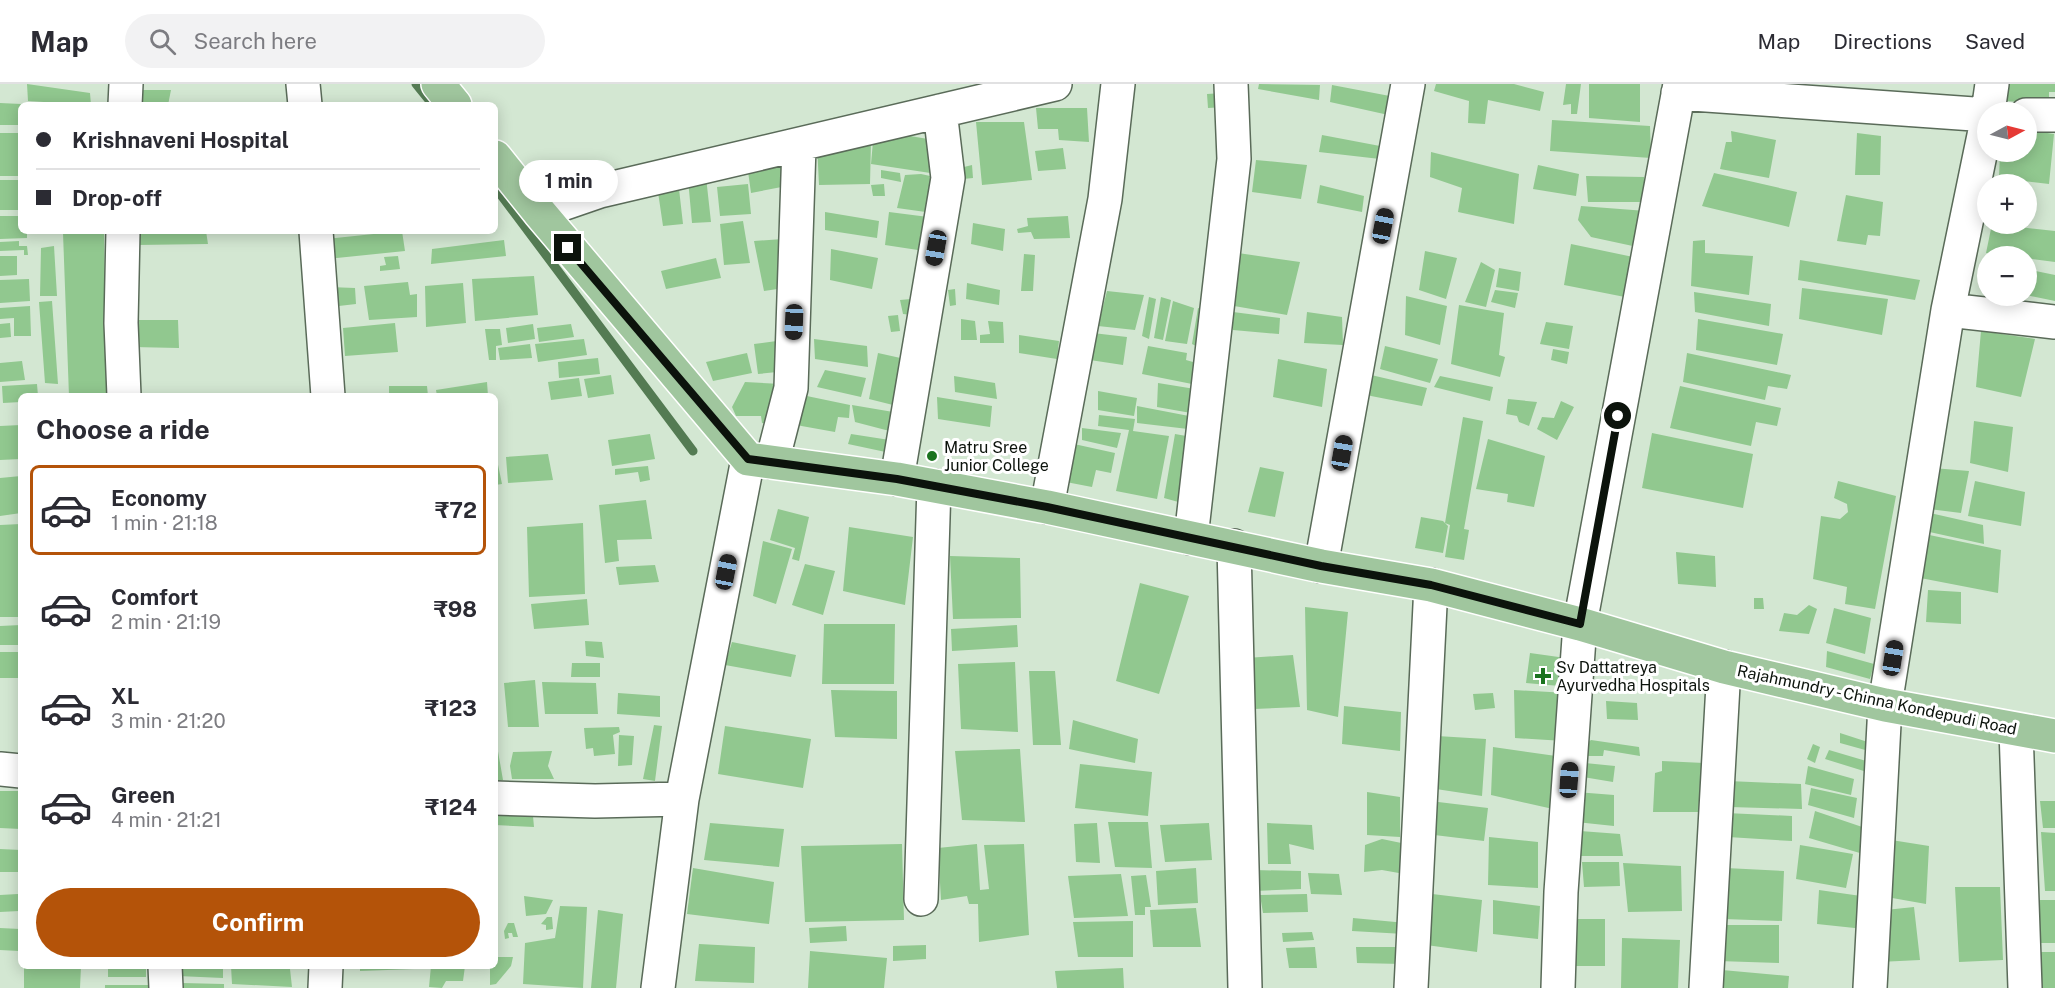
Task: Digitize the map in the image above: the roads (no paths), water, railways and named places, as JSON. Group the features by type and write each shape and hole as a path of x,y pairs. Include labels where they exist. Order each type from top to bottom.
{"main road":[{"path":"438,84 453,102"},
{"path":"498,161 538,212 760,461"},
{"name":"Rajahmundry - Chinna Kondepudi Road","path":"760,461 897,479 1047,507 1321,566 1431,585 1580,624 1724,667 1885,705 2055,736"}],"street":[{"path":"125,102 126,84"},
{"path":"303,84 305,102"},
{"path":"538,212 600,191 1055,84"},
{"path":"1047,507 1105,199 1118,84"},
{"path":"1191,538 1234,159 1231,84"},
{"path":"1321,566 1408,84"},
{"path":"1990,102 1992,84"},
{"path":"1558,988 1561,892 1580,624 1679,89 1977,113"},
{"path":"897,479 948,178 940,111"},
{"path":"2037,115 2055,115"},
{"path":"658,988 682,799 760,461 791,388 799,146"},
{"path":"1870,988 1885,705 1948,310 1978,162"},
{"path":"123,234 121,323 124,393"},
{"path":"316,234 328,393"},
{"path":"1948,310 2055,322"},
{"path":"921,899 934,486"},
{"path":"1234,546 1245,988"},
{"path":"1411,988 1431,585"},
{"path":"1706,988 1724,667"},
{"path":"2016,730 2025,988"},
{"path":"0,769 18,771"},
{"path":"498,798 682,799"},
{"path":"165,969 166,988"},
{"path":"325,988 326,969"}],"waterway":[{"path":"416,84 431,102"},
{"path":"498,191 693,451"}],"place":[{"name":"Matru Sree Junior College","path":"932,456"},
{"name":"Sv Dattatreya Ayurvedha Hospitals","path":"1543,676"}]}
